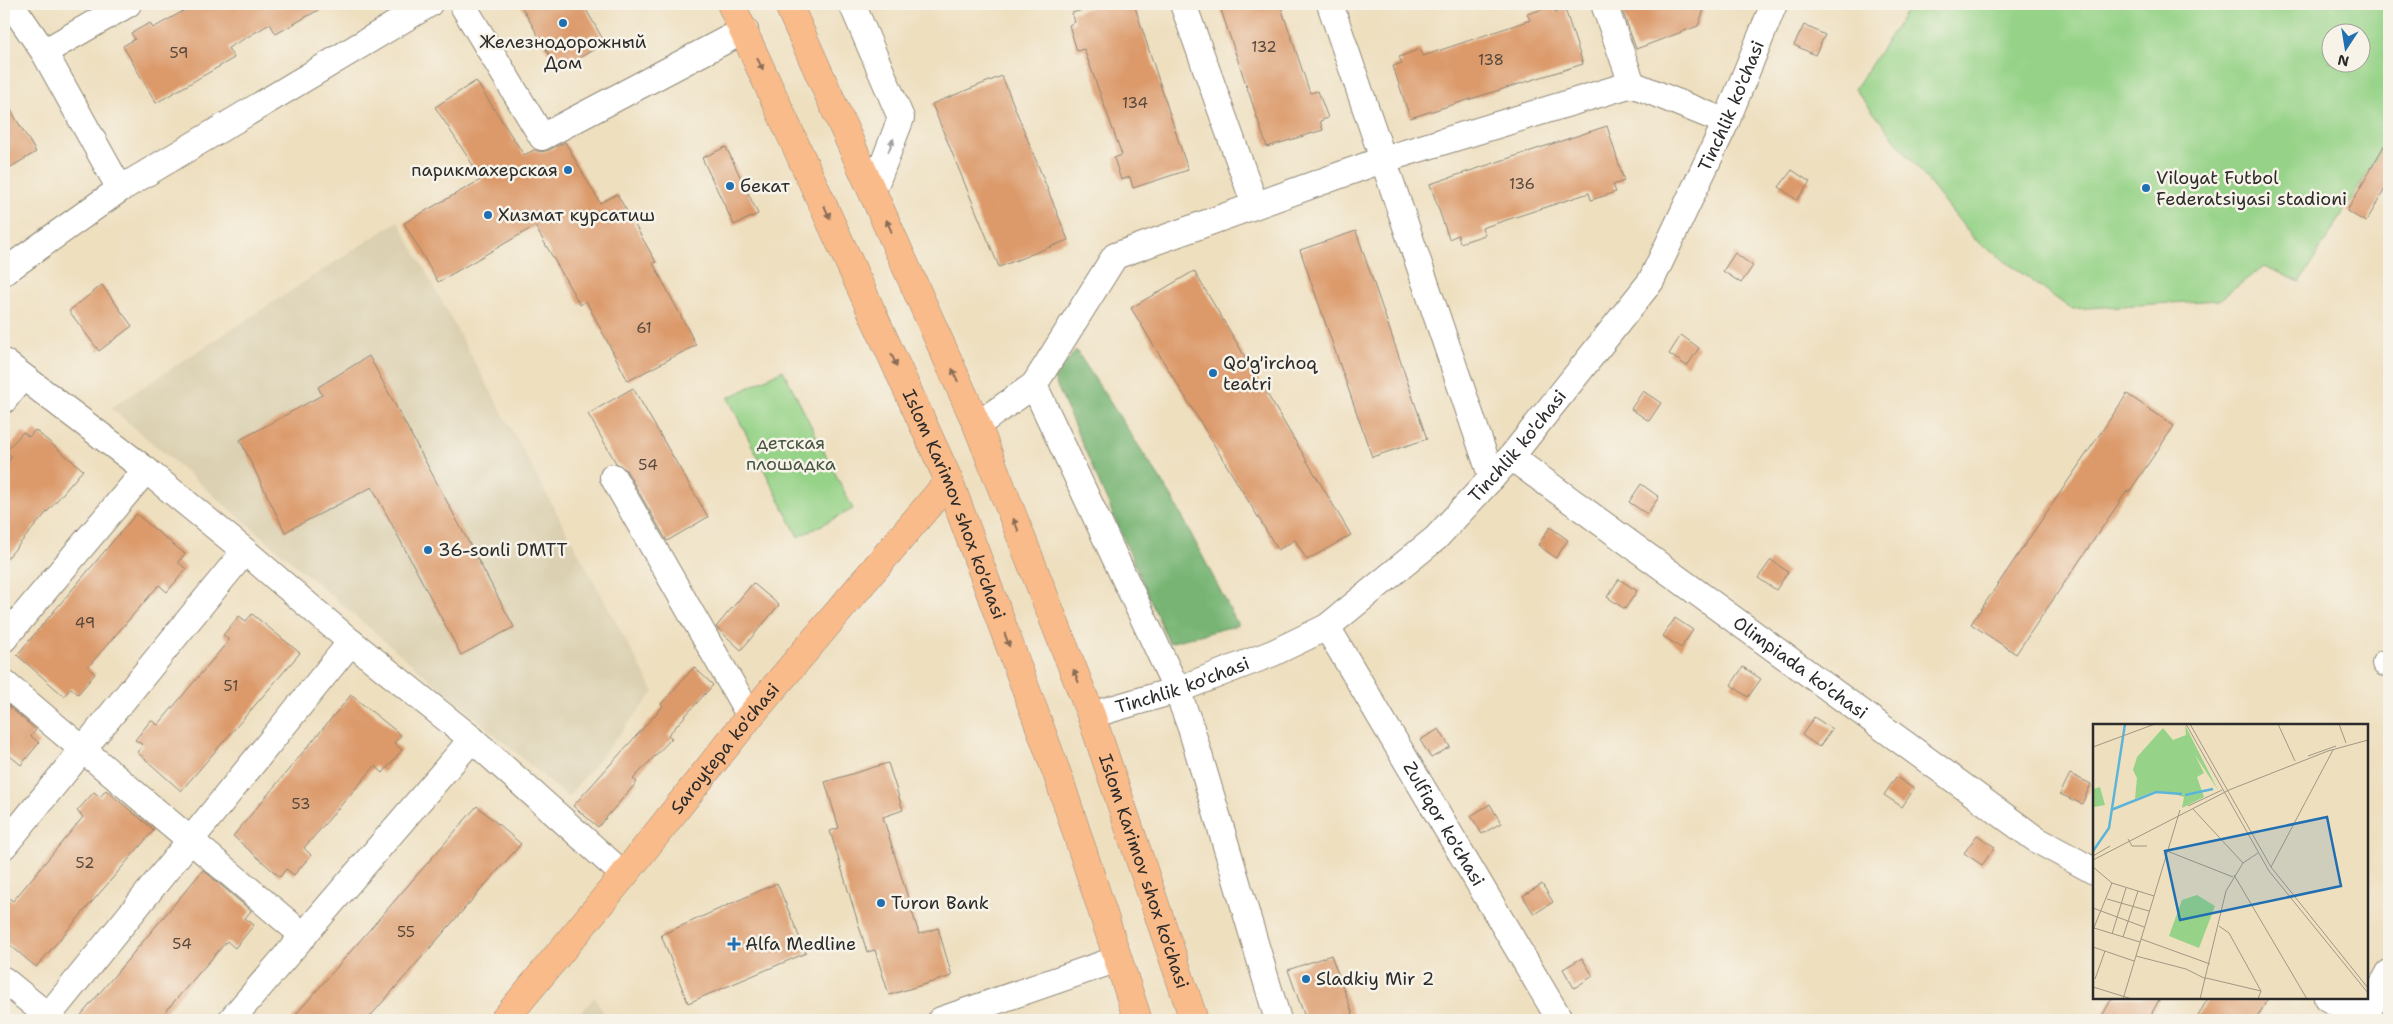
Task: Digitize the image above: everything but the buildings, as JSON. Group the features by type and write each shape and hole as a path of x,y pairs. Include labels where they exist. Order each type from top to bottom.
{"main road":[{"name":"Islom Karimov shox ko'chasi","path":"731,4 949,481 1059,779 1138,1020"},
{"name":"Islom Karimov shox ko'chasi","path":"788,4 977,425 1091,714 1194,1020"},
{"name":"Saroytepa ko'chasi","path":"504,1020 750,716 949,481"}],"street":[{"path":"12,4 44,52 120,189"},
{"path":"44,52 128,4"},
{"path":"4,272 120,189 429,4"},
{"path":"462,4 542,137 744,30"},
{"path":"852,4 901,118 873,191"},
{"path":"1183,4 1255,205"},
{"path":"1330,4 1492,478"},
{"path":"1604,4 1632,84"},
{"name":"Tinchlik ko'chasi","path":"1091,714 1176,690 1273,653 1327,627 1436,538 1510,457 1651,281 1726,122 1774,4"},
{"path":"977,425 1034,385 1114,256 1382,160 1632,84 1726,122"},
{"path":"4,400 13,370 146,470 245,550 352,642 472,739 624,874"},
{"path":"1034,385 1176,690 1191,728 1278,1020"},
{"name":"Olimpiada ko'chasi","path":"1510,457 2037,840 2093,870"},
{"path":"4,639 146,470"},
{"path":"613,476 750,716"},
{"path":"4,846 245,550"},
{"name":"Zulfiqor ko'chasi","path":"1327,627 1560,1020"},
{"path":"4,980 50,1018 352,642"},
{"path":"4,683 304,936"},
{"path":"231,1020 472,739"},
{"path":"941,1020 1118,958"},
{"path":"2329,999 2364,1019 2389,973"}],"shaded area":[{"name":"36-sonli DMTT","path":"398,221 654,692 568,797 111,408"},
{"path":"595,997 607,1020 574,1020"}],"green space":[{"name":"Viloyat Futbol Federatsiyasi stadioni","path":"1911,4 2389,4 2389,138 2300,282 2264,266 2219,300 2071,309 1973,238 1855,89"},
{"path":"1076,350 1172,497 1238,625 1169,643 1054,379"},
{"name":"детская плошадка","path":"783,370 853,509 798,537 728,398"}],"place":[{"name":"Железнодорожный Дом","path":"563,23"},
{"name":"парикмахерская","path":"568,170"},
{"name":"бекат","path":"730,186"},
{"name":"Viloyat Futbol Federatsiyasi stadioni","path":"2146,188"},
{"name":"Хизмат курсатиш","path":"488,215"},
{"name":"Qo'g'irchoq teatri","path":"1213,373"},
{"name":"36-sonli DMTT","path":"428,550"},
{"name":"Turon Bank","path":"881,903"},
{"name":"Alfa Medline","path":"734,944"},
{"name":"Sladkiy Mir 2","path":"1306,979"}]}
